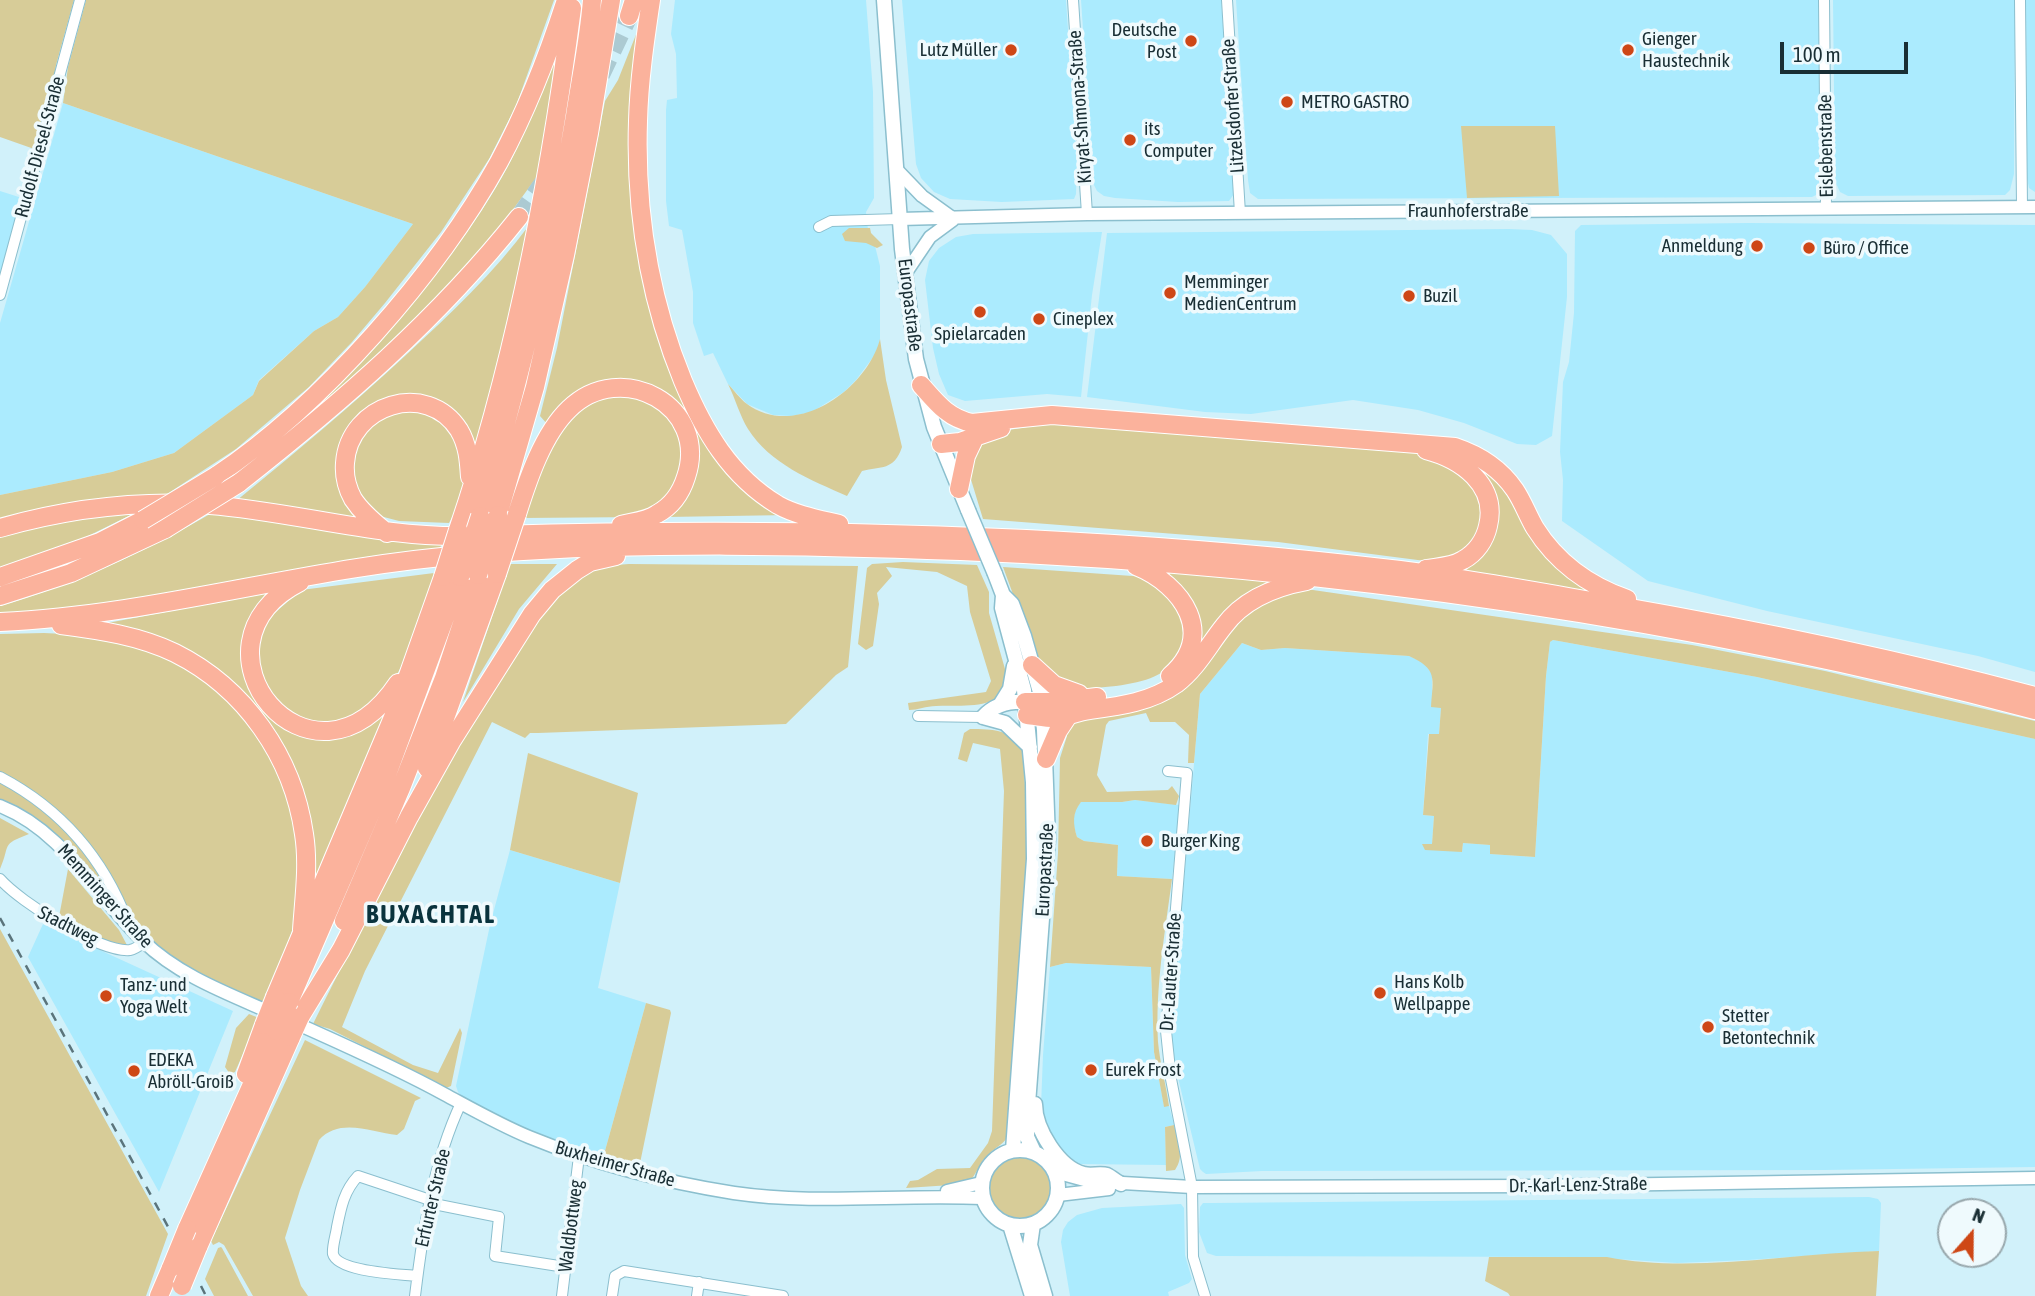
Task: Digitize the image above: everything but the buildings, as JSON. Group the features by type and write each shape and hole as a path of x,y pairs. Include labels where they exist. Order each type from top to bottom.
{"highway":[{"path":"0,577 100,542 144,520 216,476 307,402 359,349 393,311 455,232 486,186 520,122 545,62 566,0"},
{"path":"470,493 494,412 533,251 561,93 573,0"},
{"path":"282,999 385,780 480,516 516,391 549,253 566,171 593,0"},
{"path":"300,1017 401,788 444,678 460,576 480,516 535,387 589,133 611,0"},
{"path":"651,0 638,120 639,194 650,276 659,316 676,364 704,428 722,456 748,483 780,506 806,516 839,534"},
{"path":"0,596 71,573 165,529 239,483 374,373 457,291 519,217"},
{"path":"922,385 949,415 979,430 1027,422 1072,421 1429,451 1458,462 1472,472 1488,499 1491,515 1486,536 1464,560 1438,568 1405,571"},
{"path":"409,817 461,680 540,454 568,409 584,397 603,389 633,387 650,393 672,409 687,436 690,458 683,486 670,505 657,514 644,520 588,533"},
{"path":"387,533 356,503 349,489 345,473 347,448 352,435 364,420 380,409 398,404 415,404 436,410 459,431 466,446 470,493 480,516"},
{"path":"941,444 960,442 979,430 1021,416 1052,415 1455,447 1475,454 1500,473 1514,489 1535,528 1549,547 1583,579 1627,599 1683,609 1702,620"},
{"path":"959,489 966,456 979,430"},
{"path":"0,528 84,511 184,504 237,508 387,533 442,537 588,533 839,534 1119,559 1324,578 1493,601 1737,642 2035,710"},
{"path":"0,622 94,615 153,606 322,572 388,562 517,551 674,547 839,534"},
{"path":"884,540 1119,544 1405,571 1702,620 1847,650 2035,696"},
{"path":"159,1296 277,1031 300,1017 341,950 409,817 486,685 532,614 552,590 590,562 605,557 674,547"},
{"path":"1034,709 1129,692 1157,684 1177,670 1188,651 1190,621 1179,595 1156,575 1119,559"},
{"path":"322,572 285,590 263,612 257,623 250,656 254,681 276,713 297,725 320,731 340,730 361,722 388,698 405,672 422,636 460,576"},
{"path":"1046,759 1068,716 1082,710 1123,705 1162,693 1192,669 1231,617 1248,603 1274,589 1324,578"},
{"path":"23,621 113,633 158,646 211,675 248,710 269,736 296,796 306,852 302,930"},
{"path":"180,1291 277,1031 282,999 302,930 394,715 422,636"},
{"path":"1024,663 1054,685 1080,694 1083,699"},
{"path":"1034,709 1068,716"}],"main road":[{"name":"Europastraße","path":"884,0 905,274 922,385 959,489 1003,595 1012,604 1046,759 1048,839 1027,1137 1034,1152"},
{"path":"1000,705 1010,689 1012,670 1024,663"},
{"path":"982,717 991,708 1000,705 1034,709"},
{"name":"Europastraße","path":"1013,1150 1034,859 1031,748 1034,709"},
{"path":"982,717 1034,709"},
{"path":"982,717 1005,723 1031,748"},
{"path":"1031,1072 1038,1126 1049,1145 1077,1171 1107,1175 1121,1184"},
{"path":"1013,1150 1034,1152 1046,1160 1055,1172 1058,1195 1046,1216 1033,1224 1010,1225 996,1218 985,1205 982,1190 992,1161 1013,1150"},
{"path":"1033,1224 1030,1245 1035,1271 1045,1296"},
{"path":"1010,1225 1032,1296"}],"street":[{"name":"Rudolf-Diesel-Straße","path":"0,295 80,0"},
{"name":"Kiryat-Shmona-Straße","path":"1073,0 1087,214"},
{"name":"Litzelsdorfer Straße","path":"1227,0 1240,213"},
{"name":"Eislebenstraße","path":"1824,0 1826,209"},
{"path":"2020,0 2029,207"},
{"path":"897,170 922,196 955,219 930,237 905,274"},
{"name":"Fraunhoferstraße","path":"901,219 1087,214 2029,207"},
{"path":"819,227 831,221 901,219"},
{"path":"918,716 982,717"},
{"name":"Dr.-Lauter-Straße","path":"1168,771 1187,774 1166,1031 1171,1079 1192,1188"},
{"name":"Stadtweg","path":"0,777 36,798 81,839 115,891 130,927"},
{"name":"Memminger Straße","path":"0,806 20,816 51,838 81,868 130,927 163,958 201,981 325,1037"},
{"name":"Stadtweg","path":"0,879 32,907 109,947 131,950 144,942"},
{"name":"Buxheimer Straße","path":"325,1037 527,1136 579,1156 645,1175 736,1193 823,1199 982,1190"},
{"name":"Erfurter Straße","path":"415,1296 429,1201 452,1123 461,1103"},
{"name":"Waldbottweg","path":"562,1296 579,1156"},
{"name":"Dr.-Karl-Lenz-Straße","path":"1055,1172 1088,1181 1192,1188 2035,1178"},
{"path":"416,1276 349,1267 337,1261 333,1252 341,1204 348,1187 358,1176 429,1201 499,1217 495,1256 565,1267"},
{"name":"Dr.-Karl-Lenz-Straße","path":"1058,1195 1109,1189 1121,1184"},
{"path":"1192,1188 1193,1257 1205,1296"},
{"path":"612,1296 615,1276 624,1271 783,1296"},
{"path":"697,1296 699,1282"}],"shaded area":[{"path":"0,0 74,0 37,150 0,137"},
{"path":"86,0 554,0 516,106 489,159 441,232 385,303 309,387 236,449 161,498 0,522 0,495 112,472 174,453 253,395 259,381 314,331 338,317 365,287 413,224 63,103 68,67"},
{"path":"675,0 866,0 873,92 874,198 866,212 868,230 880,266 880,339 877,352 856,380 844,392 812,412 792,416 773,415 747,404 728,384 713,353 704,356 693,323 693,292 682,230 669,226 666,201 667,100 677,98 676,54 671,34"},
{"path":"902,0 1066,0 1077,163 1074,199 1002,202 950,199 934,192 921,178 916,164"},
{"path":"1081,0 1221,0 1235,181 1234,194 1229,201 1178,202 1115,198 1104,196 1097,191 1094,185"},
{"path":"1236,0 1819,0 1819,190 1812,197 1258,199 1250,193 1248,180"},
{"path":"1833,0 2015,0 2014,174 2010,190 2005,195 1848,196 1840,192 1835,181"},
{"path":"2026,0 2035,0 2035,192 2029,188 2027,178"},
{"path":"641,22 635,208 700,432 715,459 731,475 789,515 666,517 677,506 688,424 629,381 548,425 540,416 557,348 605,101 618,80"},
{"path":"564,35 541,171 501,226 451,285 323,408 302,419 410,304 481,211 520,143"},
{"path":"63,103 413,224 365,287 338,317 314,331 259,380 253,395 174,453 112,472 0,495 0,323"},
{"path":"1461,126 1555,126 1559,196 1467,198"},
{"path":"0,191 22,198 0,278"},
{"path":"530,224 476,449 412,398 343,444 362,518 236,501 301,448 422,340 487,276"},
{"path":"1581,225 2035,225 2035,672 1978,656 1767,611 1648,581 1562,521 1563,480 1560,452 1563,382 1569,362 1574,313 1575,231"},
{"path":"849,228 870,228 871,233 883,245 877,248 866,243 845,241 842,234"},
{"path":"1532,230 1551,235 1567,254 1567,297 1552,436 1536,445 1517,444 1464,423 1418,410 1353,400 1251,414 1205,412 1087,397 1107,233"},
{"path":"1102,232 1081,397 1047,394 965,401 948,395 939,374 933,348 925,280 929,261 939,248 956,237 973,234"},
{"path":"880,339 886,380 902,447 891,464 862,471 847,496 792,470 768,452 748,429 728,384 747,404 766,414 787,416 807,412 827,404 861,375 873,358"},
{"path":"632,394 666,413 683,441 683,467 670,497 642,517 521,518 547,451 567,421 579,409 598,397"},
{"path":"402,409 436,416 458,438 464,483 458,506 449,523 399,521 380,516 371,511 358,495 351,466 364,428"},
{"path":"1045,424 1412,451 1433,456 1476,485 1485,518 1473,546 1441,563 1278,542 983,519 969,473 976,445 1003,431"},
{"path":"1459,453 1485,465 1587,586 1586,591 1459,571 1493,528"},
{"path":"139,511 84,538 0,569 0,534 66,519"},
{"path":"215,511 392,541 442,543 439,551 206,590 0,617 0,606 56,588 110,565"},
{"path":"903,562 977,565 989,592 989,613 1007,676 1004,688 998,696 981,704 909,710 908,703 986,692 991,681 970,612 967,586 937,572 886,567 892,576 877,593 879,604 873,646 866,650 858,644 867,568 872,564"},
{"path":"510,564 557,564 519,609 463,702"},
{"path":"629,564 858,566 848,667 836,675 786,724 530,733 525,738 492,722 365,971 342,1027 413,1065 438,1073 460,1028 462,1033 451,1086 446,1088 330,1029 313,1024 426,805 474,719 534,622 554,597 578,577 603,567"},
{"path":"1003,567 1147,577 1183,609 1184,648 1161,673 1141,681 1116,686 1067,687 1038,662"},
{"path":"1158,571 1276,582 1198,652"},
{"path":"434,573 426,604 406,658 389,689 378,702 335,726 304,722 276,705 255,664 263,623 301,590"},
{"path":"1306,589 1692,645 1825,671 2035,721 2035,739 1757,677 1553,640 1550,642 1546,676 1535,857 1490,854 1490,845 1463,843 1462,852 1425,850 1422,844 1432,844 1434,816 1423,815 1429,734 1439,734 1441,708 1431,707 1432,675 1425,665 1409,656 1285,648 1261,650 1242,643 1200,694 1194,763 1188,763 1189,735 1175,722 1150,722 1146,713 1109,721 1106,725 1097,775 1107,792 1168,790 1172,786 1179,796 1176,805 1135,800 1081,802 1075,814 1077,837 1084,841 1118,845 1117,876 1172,879 1158,1001 1158,1042 1169,1106 1164,1107 1154,1052 1151,967 1066,963 1050,967 1058,853 1060,758 1067,736 1064,734 1073,722 1133,709 1258,601"},
{"path":"277,591 259,608 258,700 339,736 362,728 386,709 389,710 311,897 310,839 244,697 102,624"},
{"path":"44,633 125,641 184,664 245,714 282,773 300,844 295,922 267,1005 203,977 158,948 141,929 106,868 73,825 31,791 0,773 0,634"},
{"path":"1553,640 1757,677 2035,739 2035,1167 1262,1171 1206,1174 1200,1169 1174,1061 1171,1032 1200,694 1242,643 1261,650 1285,648 1409,656 1425,663 1432,674 1432,689 1441,708 1439,734 1428,734 1423,815 1434,816 1432,845 1462,852 1463,843 1490,845 1490,854 1535,857 1546,676 1550,642"},
{"path":"970,729 994,730 1008,735 1024,753 1027,858 1010,1130 1004,1142 984,1159 966,1184 906,1188 910,1181 918,1180 937,1169 970,1168 988,1143 992,1131 1004,791 1000,749 973,743 967,762 958,759 964,733"},
{"path":"528,753 638,793 620,883 510,850"},
{"path":"0,781 29,797 79,843 119,907 80,860 52,832 19,809 0,800"},
{"path":"1135,800 1180,805 1172,879 1117,876 1118,845 1084,841 1077,837 1073,824 1075,809 1081,802"},
{"path":"0,818 29,834 10,843 0,869"},
{"path":"510,850 620,883 598,988 646,1003 603,1158 522,1128 464,1099 456,1086 490,925"},
{"path":"68,869 119,930 128,947 113,945 59,917"},
{"path":"43,924 233,1011 159,1192 28,957"},
{"path":"0,929 168,1234 146,1296 0,1296"},
{"path":"1066,963 1151,967 1154,1052 1164,1106 1169,1106 1174,1125 1165,1127 1166,1165 1076,1164 1054,1140 1044,1123 1041,1106 1050,967"},
{"path":"646,1003 670,1010 671,1013 639,1168 603,1158"},
{"path":"249,1014 259,1018 235,1072 230,1074 225,1067 236,1028"},
{"path":"305,1040 421,1098 415,1101 404,1129 397,1135 346,1128 327,1133 319,1140 285,1238 301,1286 308,1296 253,1296 224,1245 219,1242 213,1245 211,1241"},
{"path":"1174,1125 1180,1159 1175,1170 1166,1171 1165,1127"},
{"path":"1020,1154 1033,1157 1044,1164 1051,1175 1054,1188 1051,1201 1044,1212 1033,1219 1020,1222 1007,1219 996,1212 989,1201 986,1188 989,1175 996,1164 1007,1157"},
{"path":"1878,1199 1881,1203 1879,1251 1748,1260 1677,1263 1586,1257 1216,1256 1207,1253 1199,1232 1200,1207 1203,1203"},
{"path":"1181,1204 1184,1208 1185,1255 1192,1279 1189,1283 1168,1292 1169,1296 1070,1296 1061,1242 1068,1222 1077,1215 1102,1208"},
{"path":"221,1247 248,1296 214,1296 205,1279 218,1248"},
{"path":"1879,1251 1876,1296 1510,1296 1485,1281 1489,1257 1607,1257 1673,1264"}],"tunnel":[{"path":"601,75 629,16"},
{"path":"519,217 545,180"}],"railway":[{"path":"0,918 172,1234"},
{"path":"201,1286 206,1296"}],"place":[{"name":"Deutsche Post","path":"1191,41"},
{"name":"Lutz Müller","path":"1011,50"},
{"name":"Gienger Haustechnik","path":"1628,50"},
{"name":"METRO GASTRO","path":"1287,102"},
{"name":"its Computer","path":"1130,140"},
{"name":"Anmeldung","path":"1757,246"},
{"name":"Büro / Office","path":"1809,248"},
{"name":"Memminger MedienCentrum","path":"1170,293"},
{"name":"Buzil","path":"1409,296"},
{"name":"Spielarcaden","path":"980,312"},
{"name":"Cineplex","path":"1039,319"},
{"name":"Burger King","path":"1147,841"},
{"name":"Hans Kolb Wellpappe","path":"1380,993"},
{"name":"Tanz- und Yoga Welt","path":"106,996"},
{"name":"Stetter Betontechnik","path":"1708,1027"},
{"name":"Eurek Frost","path":"1091,1070"},
{"name":"EDEKA Abröll-Groiß","path":"134,1071"}],"district":[{"name":"BUXACHTAL","path":"431,915"}]}
